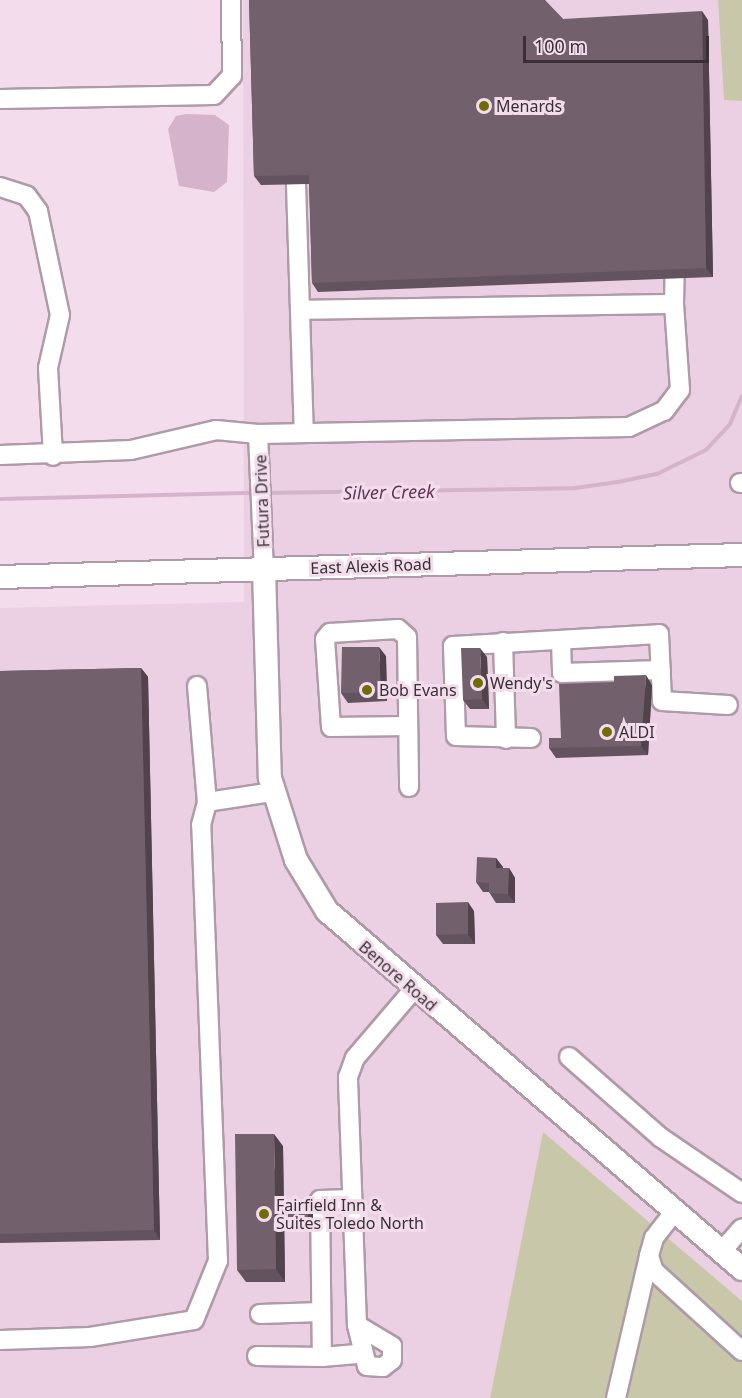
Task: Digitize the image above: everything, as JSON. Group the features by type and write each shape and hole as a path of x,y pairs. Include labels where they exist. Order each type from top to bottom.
{"main road":[{"name":"East Alexis Road","path":"0,576 742,555"},
{"name":"Benore Road","path":"264,569 272,792 296,860 327,911 412,990 742,1269"}],"street":[{"path":"0,99 214,95 232,76 231,0"},
{"path":"296,184 304,433"},
{"path":"0,187 27,196 38,211 60,315 48,368 53,456"},
{"path":"0,455 53,456 131,450 216,429 258,434 642,423 664,411 680,390 675,304 675,232"},
{"path":"301,310 675,304"},
{"name":"Futura Drive","path":"258,434 264,569"},
{"path":"408,726 331,727 325,639 330,633 403,632 408,726 409,787"},
{"path":"661,670 562,672 561,637 659,634 661,670 662,701 728,705"},
{"path":"531,738 456,736 453,646 503,642 561,642"},
{"path":"503,642 506,739"},
{"path":"0,1340 90,1337 194,1320 218,1262 201,825 207,802 200,772 197,686"},
{"path":"207,802 272,792"},
{"path":"357,1325 392,1346 392,1360 383,1367 367,1366 360,1354 357,1325 348,1077 355,1058 412,990"},
{"path":"569,1057 660,1137 742,1193"},
{"path":"322,1357 320,1200 352,1199"},
{"path":"616,1398 654,1238 675,1211"},
{"path":"722,1251 742,1228"},
{"path":"649,1256 654,1271 742,1351"},
{"path":"260,1314 321,1312"},
{"path":"257,1356 322,1357 360,1354"}],"shaded area":[{"path":"243,0 718,0 724,100 742,101 742,1301 543,1132 490,1398 0,1398 0,608 244,602"},
{"path":"215,115 229,125 227,182 214,192 179,186 168,129 176,116"}],"green space":[{"path":"718,0 742,0 742,101 724,100"},
{"path":"543,1132 742,1301 742,1398 490,1398"}],"building":[{"name":"Menards","path":"249,0 544,0 563,19 702,11 706,268 312,283 309,175 254,176"},
{"name":"Bob Evans","path":"342,647 379,647 381,692 341,693"},
{"path":"461,648 480,648 482,699 463,700"},
{"path":"141,668 154,1230 0,1234 0,671"},
{"name":"ALDI","path":"646,675 641,746 549,748 549,738 561,738 559,684 614,682 614,676"},
{"path":"477,857 496,858 496,868 509,868 508,894 489,893 489,883 476,882"},
{"path":"468,902 468,934 436,935 436,903"},
{"name":"Fairfield Inn & Suites Toledo North","path":"235,1134 274,1134 276,1269 237,1270"},
{"path":"288,1202 308,1202 308,1220 288,1220"}],"waterway":[{"name":"Silver Creek","path":"265,493 575,488 618,482 657,474 706,450 730,424 742,396"},
{"name":"Silver Creek","path":"0,499 254,493"}],"place":[{"name":"Menards","path":"484,106"},
{"name":"Wendy's","path":"478,683"},
{"name":"Bob Evans","path":"367,690"},
{"name":"ALDI","path":"607,732"},
{"name":"Fairfield Inn & Suites Toledo North","path":"264,1214"}]}
